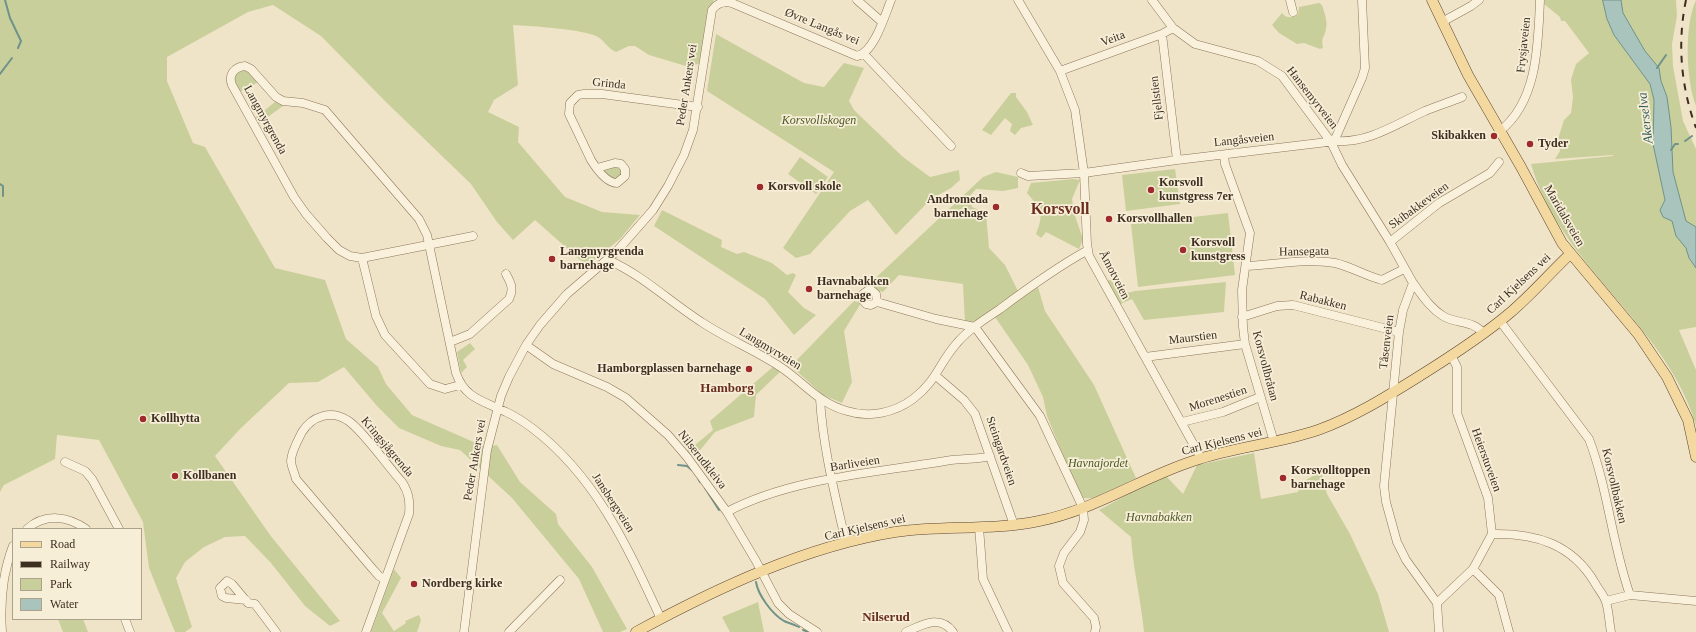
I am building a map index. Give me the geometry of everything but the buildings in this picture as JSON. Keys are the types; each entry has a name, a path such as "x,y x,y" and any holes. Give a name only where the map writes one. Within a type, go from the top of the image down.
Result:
{"main road":[{"name":"Maridalsveien","path":"1432,0 1468,75 1521,167 1557,235 1570,254 1623,316 1652,354 1683,408 1691,432 1696,456"},
{"name":"Carl Kjelsens vei","path":"636,632 761,573 846,543 879,535 913,530 979,528 1014,525 1052,518 1083,508 1200,458 1274,442 1335,424 1393,393 1452,356 1500,321 1570,254"}],"street":[{"path":"857,0 882,22"},
{"path":"864,54 871,46 891,0"},
{"name":"Åmotveien","path":"1018,0 1060,71 1074,110 1084,173 1088,250 1097,272 1182,422 1200,458"},
{"name":"Hansemyrveien","path":"1152,0 1173,28 1195,44 1258,61 1278,73 1295,92 1332,142"},
{"path":"1290,0 1293,12"},
{"path":"1362,0 1365,68 1336,137 1332,142 1342,165 1390,242 1404,269 1432,308 1444,317 1474,325 1483,333"},
{"path":"1442,22 1472,6 1479,0"},
{"name":"Frysjaveien","path":"1500,131 1517,112 1533,78 1540,0"},
{"name":"Øvre Langås vei","path":"720,3 732,3 853,55 864,54 951,146"},
{"name":"Peder Ankers vei","path":"464,632 487,450 497,408 509,377 526,345 540,325 567,294 608,260 653,210 668,186 689,142 698,107 710,17 715,6 720,3"},
{"name":"Veita","path":"1060,71 1162,34 1173,28"},
{"name":"Fjellstien","path":"1162,34 1177,160"},
{"name":"Langmyrgrenda","path":"460,385 430,245 419,219 325,110 303,103 283,101 276,97 251,69 245,66 236,67 230,77 232,85 294,197 306,214 339,250 350,256 362,258 430,245 473,236"},
{"name":"Grinda","path":"597,168 591,160 570,118 569,107 578,95 602,94 698,107"},
{"name":"Langåsveien","path":"1021,173 1028,176 1084,173 1177,160 1332,142 1352,142 1374,135 1425,111 1462,97"},
{"name":"Korsvollbråtan","path":"1224,155 1225,164 1249,227 1250,238 1242,290 1242,318 1245,344 1274,442"},
{"name":"Skibakkeveien","path":"1390,242 1439,203 1490,173 1499,162"},
{"name":"Langmyrveien","path":"608,260 629,269 667,299 704,324 777,364 798,379 820,399 848,412 864,414 881,413 897,408 913,399 927,388 957,343 975,327 1088,250"},
{"path":"362,258 376,316 385,335 430,384 445,389 460,385 477,399 497,408"},
{"name":"Hansegata","path":"1246,266 1305,262 1334,263 1352,268 1382,280 1404,269"},
{"path":"450,342 470,334 509,299 512,294 512,284 506,274"},
{"name":"Tåsenveien","path":"1413,283 1403,310 1399,332 1384,470 1386,502 1397,542 1403,554 1437,603"},
{"path":"877,302 936,319 975,327 1040,416 1083,508 1084,515 1083,525 1080,532 1060,559 1059,573 1063,583 1094,618 1096,627 1095,632"},
{"name":"Rabakken","path":"1242,318 1277,306 1293,305 1399,332"},
{"name":"Korsvollbakken","path":"1500,321 1589,439 1598,461 1619,563 1630,595"},
{"name":"Maurstien","path":"1145,357 1245,344"},
{"name":"Nilserudkleiva","path":"526,345 553,364 607,387 626,398 668,436 682,451 727,512 773,597 782,608 818,632"},
{"name":"Heierstuveien","path":"1452,356 1457,368 1457,413 1488,498 1492,534"},
{"name":"Steingardveien","path":"936,376 971,408 980,423 1014,525"},
{"name":"Morenestien","path":"1182,422 1223,412 1260,397"},
{"path":"820,399 822,426 830,480 846,543"},
{"name":"Jansbergveien","path":"497,408 518,419 539,434 577,470 596,494 627,547 661,619"},
{"name":"Kringsjågrenda","path":"366,632 408,514 410,499 407,491 348,420 337,415 324,416 313,421 303,431 296,443 291,461 296,479 371,567 384,579"},
{"name":"Barliveien","path":"727,512 780,490 955,459 990,456"},
{"path":"65,462 85,471 92,479 118,528"},
{"path":"29,528 41,521 58,518 69,519 84,528"},
{"path":"979,528 983,579 1008,632"},
{"path":"1439,632 1437,603 1473,569 1492,534 1532,538 1562,548 1582,564 1606,601 1611,632"},
{"path":"2,632 1,598 4,573 12,549"},
{"path":"1473,569 1499,595 1510,632"},
{"path":"509,632 560,580"},
{"path":"1606,601 1630,595 1696,601"},
{"path":"246,600 255,604 276,632"},
{"path":"125,620 130,632"},
{"path":"906,632 927,623 936,621 946,624 953,632"}],"green space":[{"path":"0,0 714,0 699,64 686,66 649,55 635,46 629,46 616,52 598,37 591,34 557,28 513,25 518,85 494,100 488,112 519,127 518,142 565,197 602,212 640,215 620,239 587,266 535,220 513,240 497,222 471,184 387,103 321,36 273,5 248,12 167,57 167,81 193,143 205,147 275,268 325,280 346,339 378,367 386,384 412,415 485,447 497,445 520,482 556,514 558,524 592,567 627,629 620,632 603,632 579,579 512,498 460,450 441,446 399,428 377,406 344,367 318,382 289,383 241,428 215,456 270,535 340,621 330,626 305,606 271,563 245,536 225,537 204,547 185,562 176,578 192,627 185,632 175,632 149,568 143,522 99,440 57,435 55,459 4,485 0,492"},
{"path":"1545,0 1676,0 1677,16 1672,44 1673,66 1683,121 1696,149 1696,327 1679,330 1696,370 1696,425 1681,389 1662,356 1588,265 1565,234 1545,200 1531,164 1613,156 1555,159 1560,151 1558,139 1564,120 1571,113 1573,97 1571,80 1573,73 1576,64 1589,53 1565,21 1561,21 1560,17 1544,4"},
{"path":"1696,0 1696,106 1688,68 1688,38 1692,11"},
{"path":"1319,3 1322,5 1326,17 1326,29 1322,44 1323,48 1320,49 1304,43 1297,44 1279,33 1272,25 1282,13 1288,17 1292,17 1298,14 1299,7"},
{"name":"Korsvollskogen","path":"716,34 804,83 824,87 844,63 864,68 849,101 854,110 903,157 930,177 959,170 960,180 951,188 931,199 896,235 868,200 850,211 810,254 796,258 783,248 834,172 707,91"},
{"path":"243,70 250,73 258,82 245,90 240,91 234,81 237,72"},
{"path":"1011,93 1016,93 1016,97 1027,112 1033,125 1021,128 1015,135 1010,131 1012,124 1005,118 991,135 982,130"},
{"path":"275,102 283,106 258,124 255,118"},
{"path":"800,157 828,177 816,194 788,174"},
{"path":"618,166 623,173 619,180 612,178 604,171"},
{"name":"Korsvoll kunstgress 7er","path":"1175,169 1180,204 1126,211 1122,175"},
{"path":"996,172 1018,177 1018,188 1003,191 976,189 969,197 972,207 986,213 989,248 1005,265 1018,291 977,321 965,323 963,284 899,275 883,292 866,287 983,177"},
{"path":"1074,179 1080,180 1072,199 1074,213 1083,239 1079,249 1046,232 1041,238 1036,234 1041,217 1040,212 1039,208 1027,193 1031,183"},
{"path":"662,210 722,240 721,247 737,254 744,252 772,263 787,275 793,273 796,275 788,292 804,308 816,315 794,335 765,299 654,226"},
{"name":"Korsvoll kunstgress","path":"1228,213 1235,275 1138,287 1131,224"},
{"path":"1111,280 1121,291 1127,293 1226,282 1224,312 1144,320 1132,299 1118,305 1105,281"},
{"name":"Havnajordet","path":"1038,287 1045,311 1094,385 1136,478 1109,493 1094,498 1080,497 1047,416 1043,397 1028,365 995,317"},
{"path":"854,301 861,303 844,331 852,382 842,403 823,395 791,366"},
{"path":"470,343 475,349 463,360 467,367 461,373 457,352"},
{"path":"774,366 781,371 756,395 754,417 715,432 697,454 690,455 686,450 689,450 713,430 710,421"},
{"name":"Havnabakken","path":"1254,453 1261,499 1298,492 1301,483 1321,471 1327,494 1350,534 1378,594 1389,632 1144,632 1133,561 1131,537 1099,510 1153,481 1166,476 1183,494 1197,465"},
{"path":"394,569 401,578 382,613 394,631 406,623 405,621 419,615 421,620 417,632 371,632"},
{"path":"758,602 764,632 730,632 722,617"},
{"path":"58,620 83,620 88,632 63,632"}],"water":[{"path":"1603,0 1621,0 1623,13 1645,51 1659,68 1661,81 1667,97 1671,127 1673,172 1686,221 1696,227 1696,268 1689,258 1686,248 1676,236 1672,221 1663,217 1660,210 1665,200 1653,144 1654,100 1650,84 1614,35 1607,19"}],"waterway":[{"path":"5,0 10,18 21,41 18,48"},
{"path":"1657,68 1666,55"},
{"path":"0,74 12,58"},
{"path":"1685,141 1692,136"},
{"path":"1671,150 1675,144 1678,144"},
{"path":"0,184 3,186 3,196"},
{"path":"678,465 687,466 693,471"},
{"path":"698,478 700,482"},
{"path":"705,488 719,510"},
{"path":"756,582 760,593 770,609 779,618 799,627"},
{"path":"803,630 808,632"}],"railway":[{"path":"1686,0 1682,32 1682,65 1687,97 1696,128"}],"place":[{"name":"Skibakken","path":"1494,136"},
{"name":"Tyder","path":"1530,144"},
{"name":"Korsvoll skole","path":"760,187"},
{"name":"Korsvoll kunstgress 7er","path":"1151,190"},
{"name":"Andromeda barnehage","path":"996,207"},
{"name":"Korsvollhallen","path":"1109,219"},
{"name":"Korsvoll kunstgress","path":"1183,250"},
{"name":"Langmyrgrenda barnehage","path":"552,259"},
{"name":"Havnabakken barnehage","path":"809,289"},
{"name":"Hamborgplassen barnehage","path":"749,369"},
{"name":"Kollhytta","path":"143,419"},
{"name":"Kollbanen","path":"175,476"},
{"name":"Korsvolltoppen barnehage","path":"1283,478"},
{"name":"Nordberg kirke","path":"414,584"}],"district":[{"name":"Korsvoll","path":"1060,210"},
{"name":"Hamborg","path":"727,389"},
{"name":"Nilserud","path":"886,618"}],"water label":[{"name":"Akerselva","path":"1646,118"}]}
